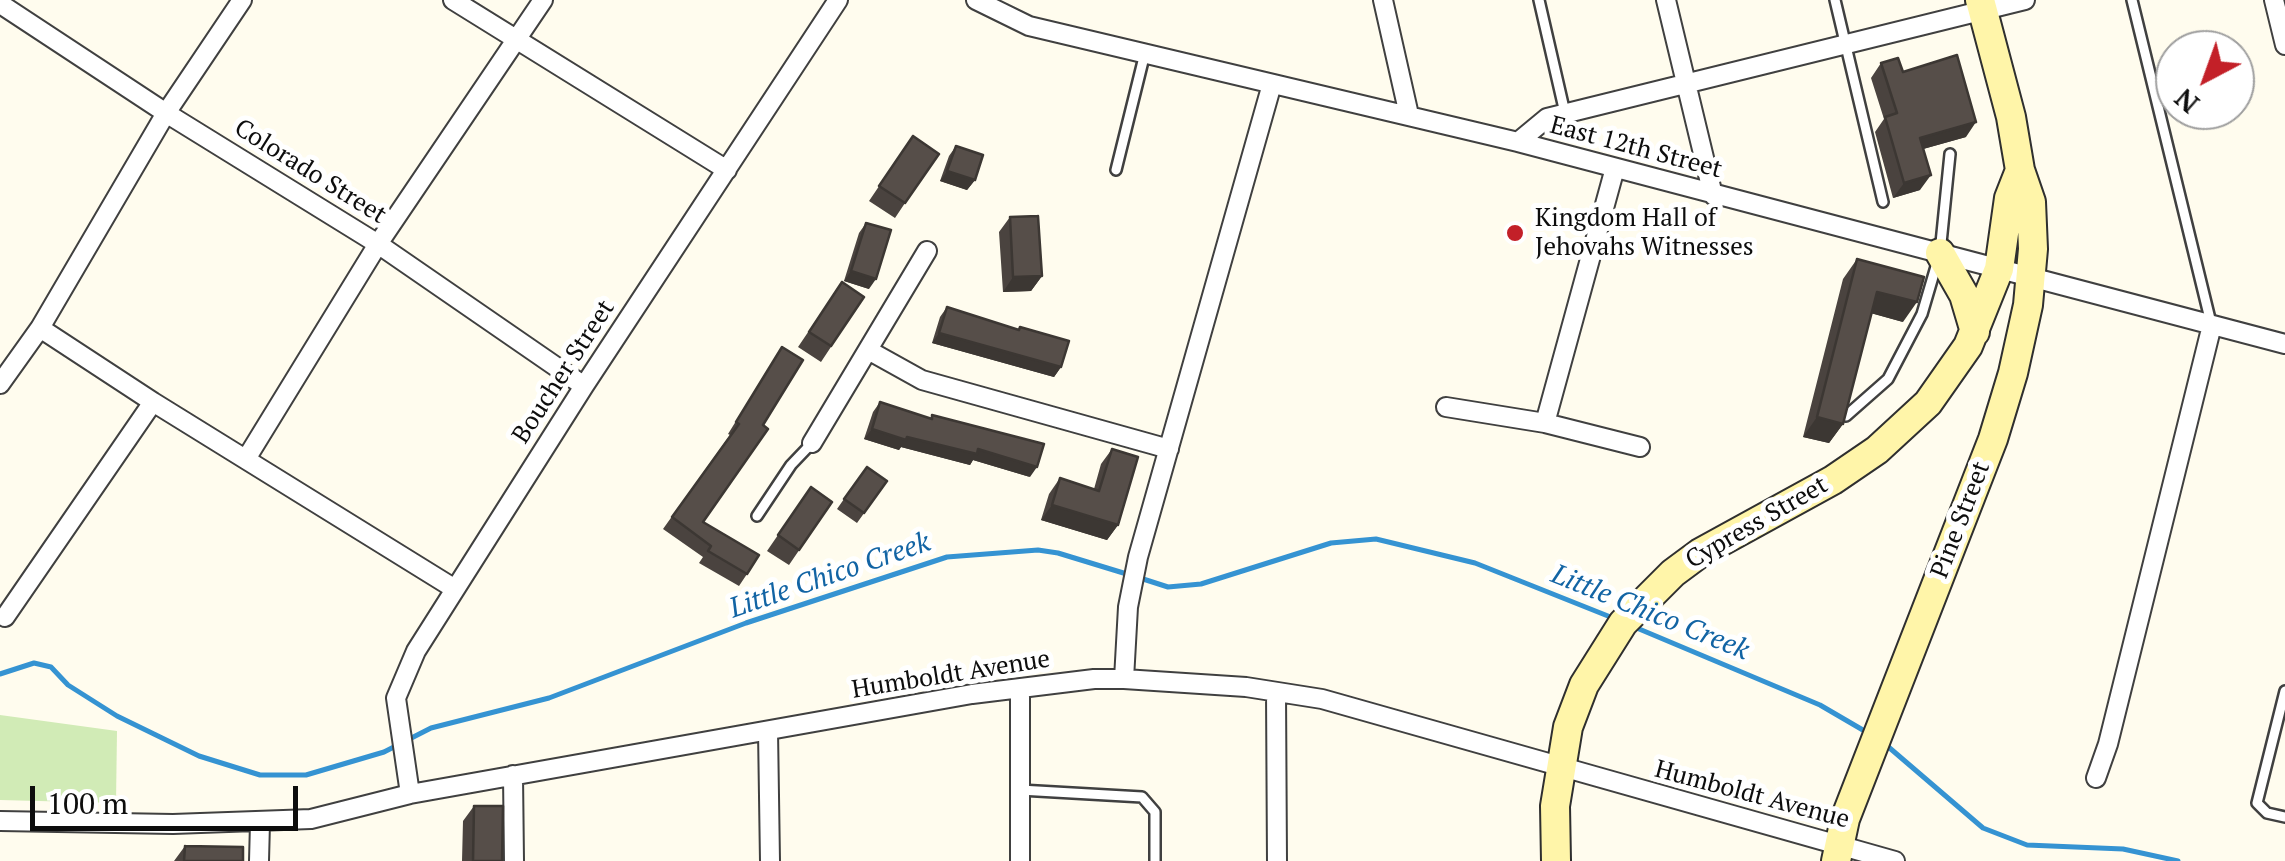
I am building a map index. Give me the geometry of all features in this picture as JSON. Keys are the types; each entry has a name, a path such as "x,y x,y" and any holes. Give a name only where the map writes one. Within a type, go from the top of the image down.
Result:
{"street":[{"path":"1,380 40,328 166,113 242,0"},
{"path":"453,0 727,170"},
{"path":"246,458 378,244 543,0"},
{"name":"Boucher Street","path":"410,794 396,698 416,651 584,386 838,0"},
{"name":"East 12th Street","path":"976,0 1029,26 1518,142 2285,344"},
{"path":"1383,0 1408,115"},
{"path":"1666,0 1713,195"},
{"path":"1518,142 1547,118 1981,5 2025,0"},
{"path":"2274,0 2285,45"},
{"name":"Pine Street","path":"1837,853 1864,768 1993,439 2013,373 2032,278 2032,202 2020,170 2011,117 1981,5"},
{"name":"Colorado Street","path":"5,7 166,113 378,244 584,386"},
{"path":"1124,679 1128,607 1138,557 1272,84"},
{"path":"1545,423 1615,168"},
{"name":"Cypress Street","path":"1556,861 1554,806 1568,727 1584,685 1604,650 1644,598 1700,553 1833,480 1902,430 1952,372 1975,332 1999,269 2009,198 2020,170"},
{"path":"812,443 927,252"},
{"path":"1940,253 1964,294 1975,332"},
{"path":"2096,778 2108,744 2212,325"},
{"path":"40,328 152,402 455,589"},
{"path":"868,350 922,380 1169,449"},
{"path":"5,617 152,402"},
{"path":"1446,407 1545,423 1640,447"},
{"name":"Humboldt Avenue","path":"0,820 260,824 311,820 410,794 513,774 1094,678 1322,699 1837,853 1895,861"},
{"path":"1020,688 1020,861"},
{"path":"1276,692 1277,861"},
{"path":"768,730 770,861"},
{"path":"513,774 514,861"},
{"path":"259,861 260,824"}],"lane":[{"path":"1539,0 1566,113"},
{"path":"1835,0 1883,202"},
{"path":"2132,0 2212,325"},
{"path":"1116,170 1145,54"},
{"path":"1846,416 1888,379 1922,314 1940,253 1950,154"},
{"path":"757,516 791,465 812,443"},
{"path":"2285,691 2257,794 2257,803 2262,808 2285,818"},
{"path":"1020,790 1142,797 1155,812 1154,861"}],"green space":[{"path":"0,715 117,731 116,803 0,800"}],"building":[{"path":"1957,55 1976,122 1920,138 1931,175 1904,183 1885,117 1897,113 1881,63 1898,58 1903,72"},
{"path":"913,136 939,154 905,203 879,186"},
{"path":"956,146 983,155 975,180 947,171"},
{"path":"1038,216 1042,276 1013,277 1010,217"},
{"path":"866,223 891,230 876,279 851,271"},
{"path":"1857,259 1924,277 1917,302 1877,292 1843,424 1817,417"},
{"path":"842,282 864,297 831,346 809,332"},
{"path":"947,307 1069,341 1061,367 939,333"},
{"path":"782,347 803,360 763,425 768,429 703,522 759,555 747,574 708,551 711,546 672,517 739,424 736,422"},
{"path":"880,402 932,419 932,415 1044,444 1037,467 978,449 977,454 872,429"},
{"path":"1112,449 1138,457 1118,525 1052,505 1060,478 1099,491"},
{"path":"867,467 887,481 864,513 844,499"},
{"path":"811,487 832,502 799,550 778,535"},
{"path":"474,806 503,806 502,861 473,861"},
{"path":"185,846 243,847 243,861 184,861"}],"waterway":[{"name":"Little Chico Creek","path":"1140,578 1168,587 1201,584 1331,543 1376,539 1475,563 1613,618"},
{"name":"Little Chico Creek","path":"0,674 34,663 51,667 68,685 117,716 199,756 260,775 306,775 384,752 431,728 549,698 746,623 947,557 1038,550 1130,575"},
{"name":"Little Chico Creek","path":"1632,626 1820,705 1868,733"},
{"name":"Little Chico Creek","path":"1885,744 1983,828 2027,845 2123,849 2178,861"}],"place":[{"name":"Kingdom Hall of Jehovahs Witnesses","path":"1515,233"}]}
